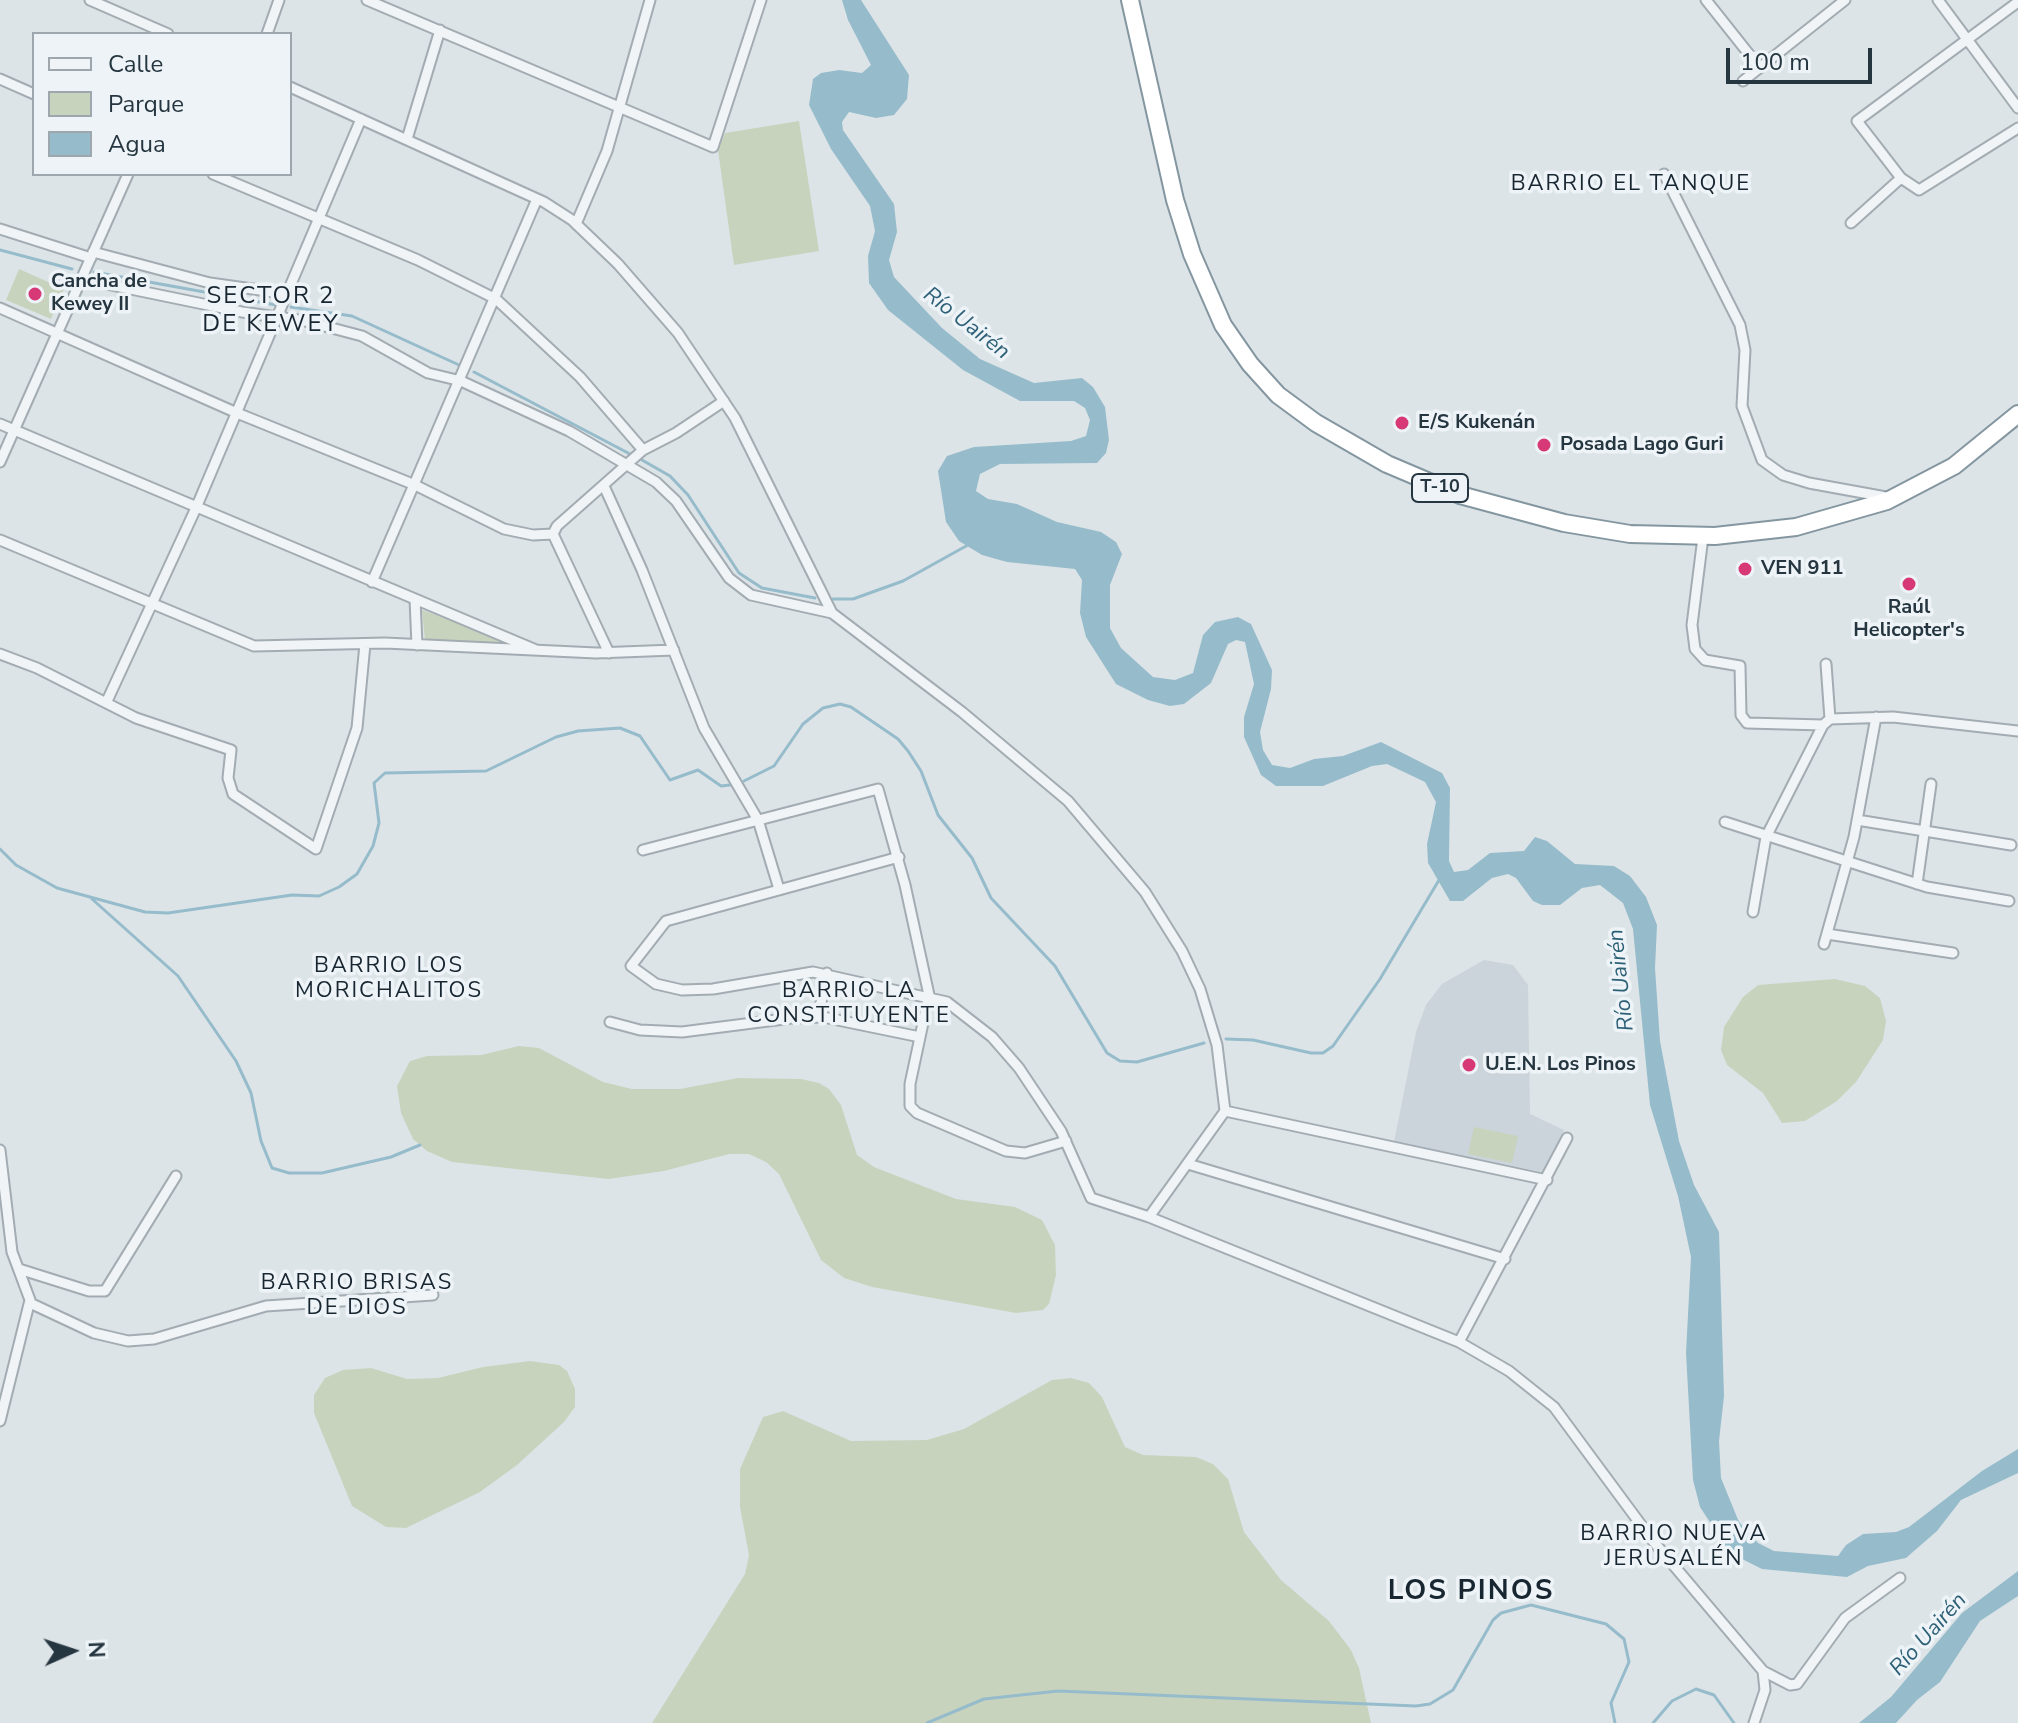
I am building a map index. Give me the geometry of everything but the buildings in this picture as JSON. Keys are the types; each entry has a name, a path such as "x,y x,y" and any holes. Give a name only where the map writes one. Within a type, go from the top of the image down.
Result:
{"highway":[{"name":"T-10","path":"1130,0 1171,185 1192,254 1223,325 1250,364 1278,395 1362,451 1460,495 1591,528 1703,537 1796,527 1896,497 1954,466 2018,414"}],"street":[{"path":"90,0 163,32"},
{"path":"268,32 279,0"},
{"path":"367,0 713,147 761,0"},
{"path":"576,224 602,166 650,0"},
{"path":"1706,0 1760,68"},
{"path":"1743,81 1845,0"},
{"path":"1938,0 2018,108"},
{"path":"2018,2 1857,121 1901,178 1912,189 1922,190 2018,128"},
{"path":"407,139 440,30"},
{"path":"0,79 32,93"},
{"path":"292,88 537,199 576,224 648,294 724,401 832,613 962,712 1056,791 1120,860 1167,925 1191,969 1217,1045 1225,1111 1149,1217"},
{"path":"107,701 196,508 361,119"},
{"path":"1664,174 1740,325 1745,350 1742,406 1762,460 1783,475 1809,483 1863,495 1896,497"},
{"path":"0,462 127,176"},
{"path":"218,176 418,260 496,299 580,377 643,450"},
{"path":"1851,223 1901,178"},
{"path":"372,582 537,199"},
{"path":"0,229 210,283 288,294"},
{"path":"82,279 352,332 428,373 461,381 569,431 656,482 676,501 718,565 739,587 780,604 832,613"},
{"path":"0,308 237,413 415,485 504,529 533,535 553,534"},
{"path":"553,534 557,526 643,450 676,433 724,401"},
{"path":"0,424 539,652"},
{"path":"604,486 710,741 758,820 779,889"},
{"path":"553,534 609,653"},
{"path":"1703,537 1692,625 1696,653 1705,660 1740,666 1741,715 1747,723 1827,722 1876,717 2018,731"},
{"path":"0,540 254,646 417,645 609,653 674,650"},
{"path":"415,599 417,645"},
{"path":"0,654 107,701 136,718 231,750 228,778 233,794 316,849 357,728 365,644"},
{"path":"1753,912 1767,834 1827,722 1826,664"},
{"path":"1876,717 1848,862 1825,939 1953,953"},
{"path":"1917,884 1931,784"},
{"path":"643,850 878,789 899,857 929,995 909,1095 914,1111 1006,1151 1025,1153 1066,1141"},
{"path":"1857,820 2011,845"},
{"path":"1725,822 1917,884 2009,901"},
{"path":"899,857 666,921 631,966 656,984 697,991 803,972 827,973 929,995 960,1010 992,1037 1026,1078 1066,1141 1091,1198 1149,1217 1459,1342 1518,1378 1554,1407 1644,1529 1763,1671 1790,1685 1797,1684 1845,1618 1900,1578"},
{"path":"818,1017 827,973"},
{"path":"610,1022 640,1030 682,1032 818,1017 920,1037"},
{"path":"1225,1111 1547,1180"},
{"path":"1459,1342 1567,1138"},
{"path":"0,1150 10,1240 29,1291 30,1303 0,1421"},
{"path":"1188,1164 1505,1259"},
{"path":"19,1269 89,1291 105,1291 176,1176"},
{"path":"30,1303 94,1333 128,1341 154,1339 266,1306 433,1295"},
{"path":"1754,1723 1764,1699 1763,1671"}],"shaded area":[{"name":"U.E.N. Los Pinos","path":"1484,960 1513,965 1528,985 1530,1114 1564,1130 1542,1172 1394,1142 1416,1032 1426,1005 1442,984"}],"green space":[{"path":"799,121 819,251 734,265 718,150 725,133"},
{"name":"Cancha de Kewey II","path":"19,269 64,289 51,319 6,300"},
{"path":"422,610 495,636 501,643 425,641"},
{"path":"1835,979 1865,986 1880,998 1886,1021 1883,1040 1856,1082 1837,1101 1805,1121 1782,1123 1763,1093 1727,1065 1721,1050 1724,1027 1743,997 1758,985"},
{"path":"519,1046 539,1048 603,1082 632,1089 680,1089 738,1078 801,1079 819,1083 829,1089 841,1105 857,1155 874,1167 956,1199 1015,1207 1042,1220 1055,1245 1056,1275 1049,1304 1043,1310 1016,1313 872,1287 844,1278 821,1260 779,1174 766,1162 749,1154 729,1154 664,1171 608,1179 452,1162 427,1151 413,1139 401,1113 397,1086 410,1061 427,1056 481,1055"},
{"path":"1474,1127 1518,1136 1512,1163 1468,1154"},
{"path":"530,1361 559,1365 567,1371 575,1389 575,1407 564,1422 517,1465 480,1492 406,1528 386,1527 352,1506 314,1413 314,1395 325,1378 343,1370 371,1368 407,1379 438,1378 483,1367"},
{"path":"1071,1378 1089,1383 1102,1397 1125,1447 1143,1455 1196,1457 1213,1464 1228,1479 1244,1532 1281,1580 1329,1621 1351,1650 1359,1668 1371,1723 652,1723 745,1574 749,1555 740,1507 740,1469 763,1417 783,1411 851,1441 927,1440 964,1429 1052,1380"}],"water":[{"path":"842,0 861,0 909,75 907,99 894,115 876,118 849,112 842,122 843,130 894,204 897,232 889,260 894,277 942,328 980,359 1034,383 1082,378 1093,387 1105,407 1109,440 1106,453 1097,463 1000,464 980,474 976,491 988,499 1017,504 1057,522 1101,532 1116,542 1122,554 1110,585 1110,628 1121,648 1153,677 1175,680 1193,673 1203,635 1215,622 1238,617 1251,624 1272,670 1271,689 1260,732 1263,750 1272,765 1290,768 1314,759 1343,756 1381,742 1442,773 1450,788 1449,861 1454,872 1468,870 1490,853 1524,851 1535,837 1547,841 1575,864 1614,866 1630,876 1646,897 1657,925 1655,968 1660,1041 1679,1141 1694,1185 1719,1232 1724,1396 1719,1441 1721,1478 1739,1522 1758,1543 1774,1551 1838,1556 1846,1545 1863,1534 1896,1532 1909,1527 1982,1471 2018,1449 2018,1473 1961,1500 1937,1531 1906,1558 1868,1566 1847,1577 1762,1569 1730,1553 1700,1507 1693,1480 1686,1353 1691,1257 1678,1196 1650,1105 1633,929 1623,903 1600,885 1582,888 1560,905 1542,905 1533,901 1516,878 1508,874 1492,878 1463,901 1450,901 1428,863 1427,844 1436,802 1425,782 1387,764 1372,766 1323,786 1276,786 1261,775 1244,737 1244,717 1254,684 1245,642 1236,640 1228,644 1211,683 1184,704 1170,706 1148,700 1116,684 1086,637 1080,613 1082,580 1075,569 1007,562 982,555 959,541 946,522 938,471 947,456 974,447 1071,441 1086,436 1090,420 1085,408 1074,401 1020,401 963,370 888,310 869,283 868,256 875,231 870,206 831,149 809,105 813,79 821,73 839,70 862,73 871,65 848,20"},
{"path":"2018,1571 2018,1596 1980,1621 1940,1682 1917,1700 1896,1723 1859,1723 1891,1697 1962,1613"}],"waterway":[{"path":"0,250 72,269"},
{"path":"94,272 276,305"},
{"path":"291,307 352,316 459,365"},
{"path":"474,372 630,454"},
{"path":"642,460 670,476 688,495 739,573 762,588 815,598"},
{"path":"833,599 853,599 903,581 968,545"},
{"path":"744,781 774,766 803,724 823,708 840,704 851,707 898,739 908,751 921,771 938,815 972,858 991,898 1055,966 1107,1053 1120,1061 1137,1062 1204,1043"},
{"path":"0,849 16,865 57,888 145,912 168,913 292,895 319,896 339,887 357,874 373,846 379,823 374,783 385,773 486,771 556,737 578,731 620,728 640,736 670,780 698,770 721,786 730,785"},
{"path":"1226,1039 1253,1040 1311,1053 1323,1053 1333,1046 1380,979 1439,880"},
{"path":"92,899 178,976 236,1061 251,1093 261,1141 272,1168 289,1173 322,1173 391,1157 420,1145"},
{"path":"927,1723 984,1699 1058,1691 1416,1706 1430,1704 1453,1690 1493,1620 1501,1613 1531,1605 1606,1624 1624,1639 1629,1662 1611,1703 1615,1723"},
{"path":"1653,1723 1672,1701 1696,1689 1714,1695 1734,1723"}],"place":[{"name":"Cancha de Kewey II","path":"35,294"},
{"name":"E/S Kukenán","path":"1402,423"},
{"name":"Posada Lago Guri","path":"1544,445"},
{"name":"VEN 911","path":"1745,569"},
{"name":"Raúl Helicopter's","path":"1909,584"},
{"name":"U.E.N. Los Pinos","path":"1469,1065"}],"district":[{"name":"BARRIO EL TANQUE","path":"1631,185"},
{"name":"SECTOR 2 DE KEWEY","path":"271,311"},
{"name":"BARRIO LOS MORICHALITOS","path":"389,980"},
{"name":"BARRIO LA CONSTITUYENTE","path":"849,1004"},
{"name":"BARRIO BRISAS DE DIOS","path":"357,1296"},
{"name":"BARRIO NUEVA JERUSALÉN","path":"1674,1548"},
{"name":"LOS PINOS","path":"1471,1592"}],"water label":[{"name":"Río Uairén","path":"966,324"},
{"name":"Río Uairén","path":"1622,980"},
{"name":"Río Uairén","path":"1929,1635"}]}
